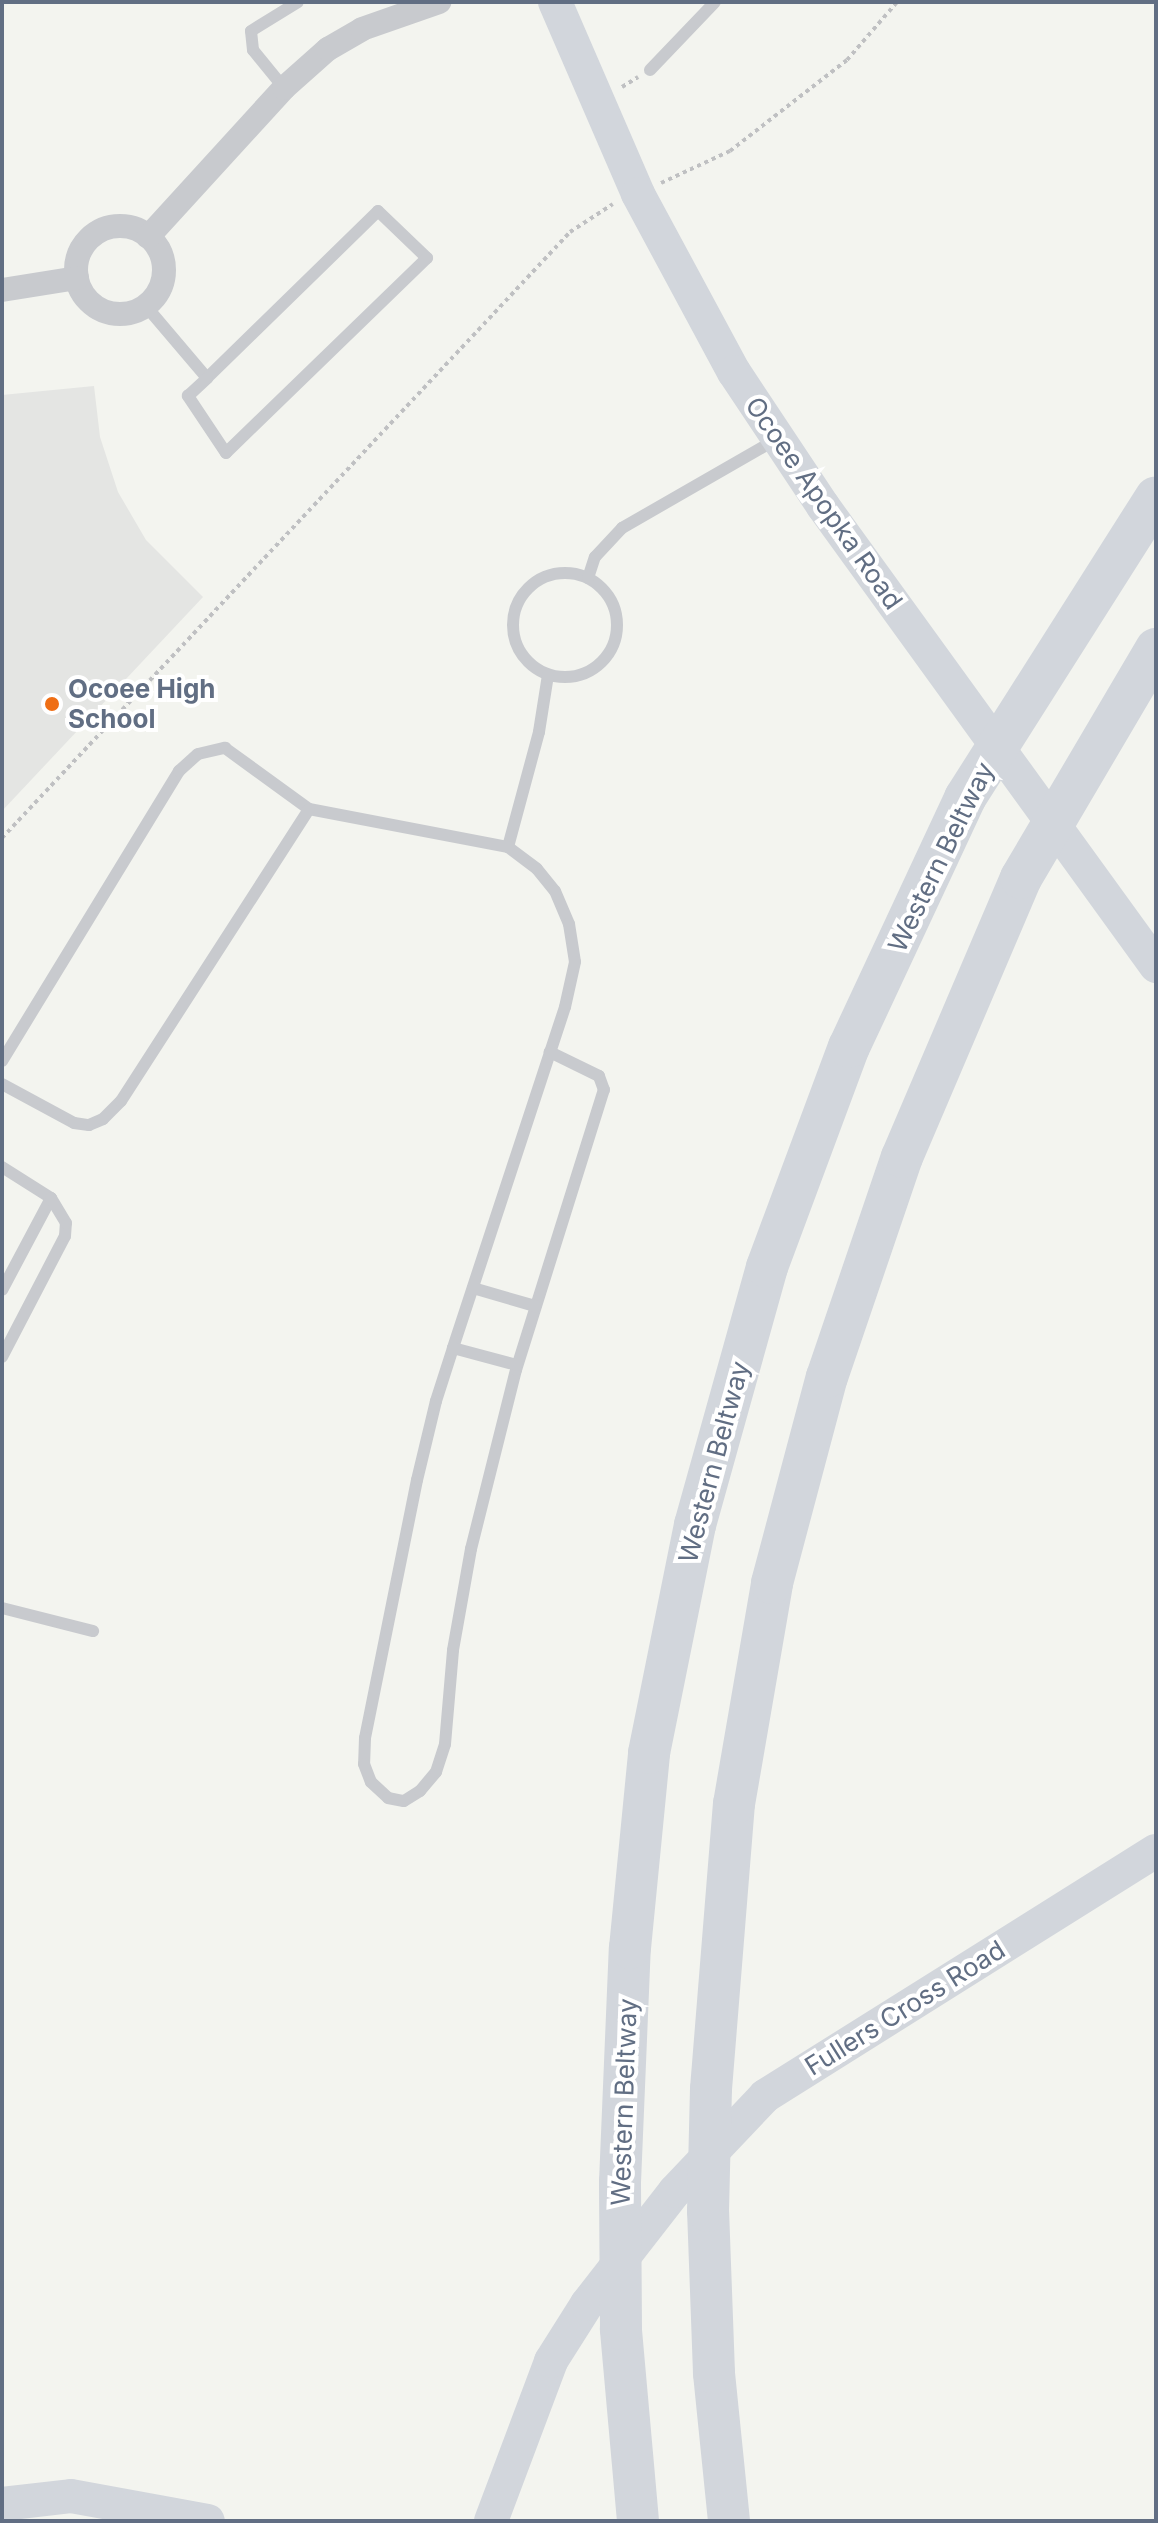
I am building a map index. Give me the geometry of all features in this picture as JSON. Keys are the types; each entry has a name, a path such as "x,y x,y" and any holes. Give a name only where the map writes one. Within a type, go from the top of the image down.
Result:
{"highway":[{"name":"Western Beltway","path":"638,2521 621,2329 620,2182 630,1948 649,1753 695,1525 767,1267 849,1047 965,798 1027,694 1156,497"},
{"path":"729,2521 714,2373 691,2201 711,2089 734,1804 772,1583 827,1377 902,1157 1021,878 1156,649"}],"street":[{"name":"Ocoee Apopka Road","path":"555,2 638,194 734,372 1156,966"},
{"path":"148,237 284,88 328,49 362,29 431,3"},
{"path":"123,227 148,237 162,260 163,273 161,287 145,305 111,314 85,298 77,278 79,255 97,233 123,227"},
{"path":"2,290 77,278"},
{"name":"Fullers Cross Road","path":"491,2521 551,2361 587,2304 691,2201 765,2096 1156,1851"},
{"path":"2,2504 71,2496 208,2521"}],"lane":[{"path":"284,88 253,50 251,31 298,2"},
{"path":"650,70 715,2"},
{"path":"378,211 427,258 226,453 188,396 207,378 378,211"},
{"path":"145,305 207,378"},
{"path":"588,578 595,557 622,528 778,438"},
{"path":"571,573 588,578 614,608 614,643 592,670 577,676 548,675 520,653 514,638 516,605 539,580 571,573"},
{"path":"508,847 539,732 548,675"},
{"path":"2,1061 179,771 198,754 225,748 309,809 508,847 546,880 569,924 575,962 550,1052 453,1348 417,1480 365,1738 364,1764 371,1782 388,1798 404,1801 420,1791 436,1772 445,1744 453,1650 469,1564 517,1365 604,1090 599,1076 550,1052"},
{"path":"2,1084 74,1123 103,1119 121,1101 309,809"},
{"path":"2,1357 65,1236 66,1223 51,1198 4,1173"},
{"path":"2,1290 51,1198"},
{"path":"473,1288 535,1306"},
{"path":"453,1348 517,1365"},
{"path":"2,1608 93,1631"}],"path":[{"path":"2,838 570,232 597,211 730,151 847,60 897,2"}],"shaded area":[{"name":"Ocoee High School","path":"94,386 100,437 118,492 146,540 203,597 2,811 2,395"}],"place":[{"name":"Ocoee High School","path":"52,704"}]}
